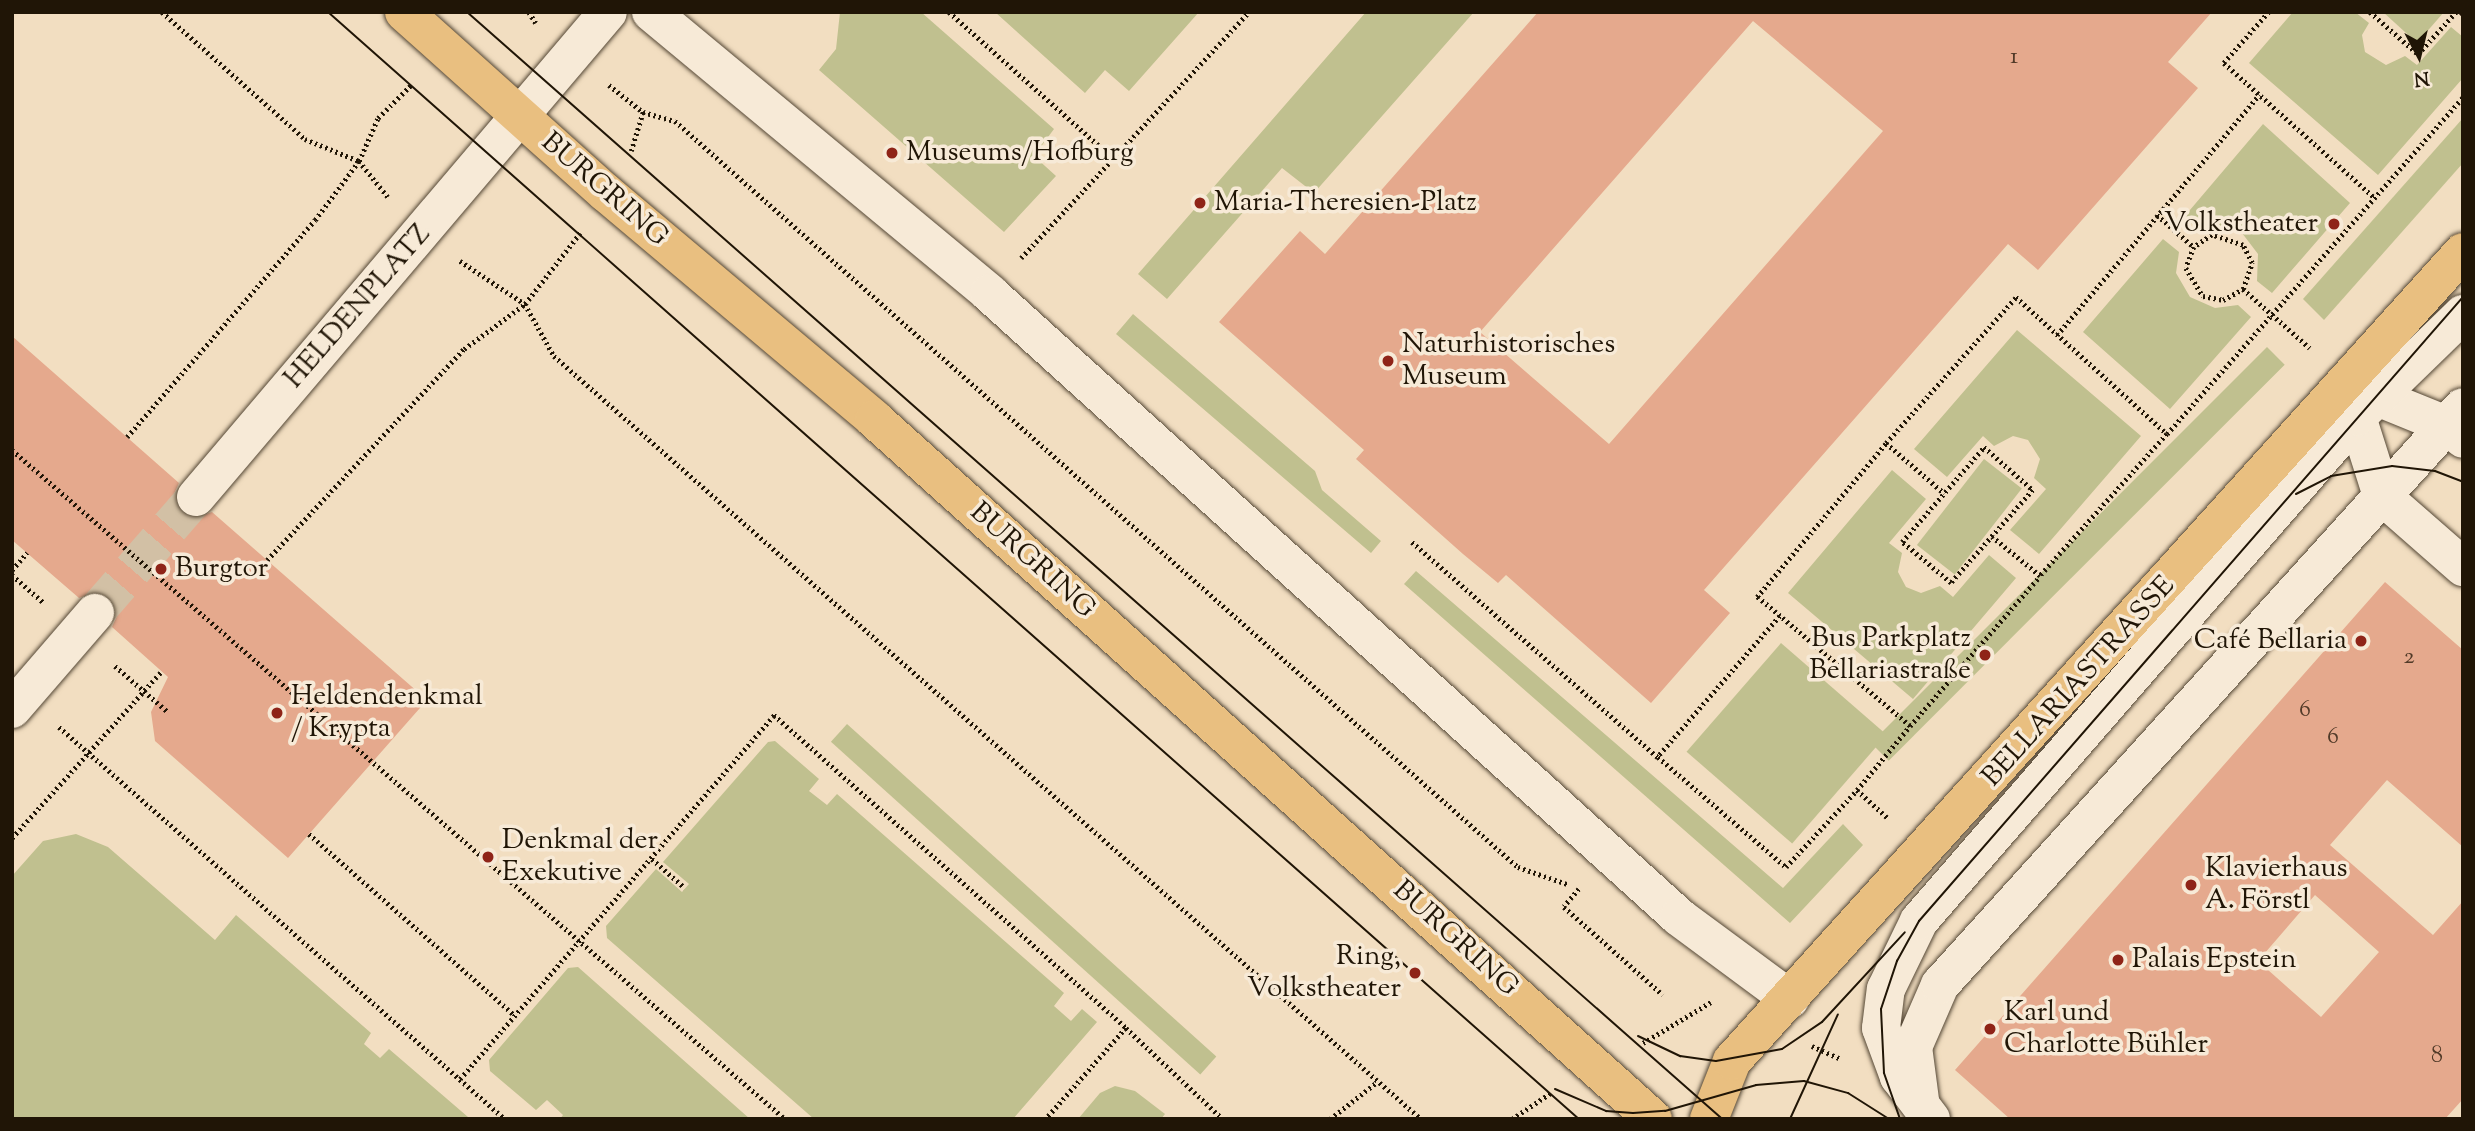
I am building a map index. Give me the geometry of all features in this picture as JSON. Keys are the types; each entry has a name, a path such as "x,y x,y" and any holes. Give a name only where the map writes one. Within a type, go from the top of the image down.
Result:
{"main road":[{"name":"BURGRING","path":"404,12 520,117 874,419 1653,1119"},
{"name":"BELLARIASTRASSE","path":"1709,1119 1732,1060 2360,399 2463,251"}],"street":[{"name":"HELDENPLATZ","path":"196,497 608,12"},
{"path":"651,12 989,293 1679,917 1790,999"},
{"name":"BELLARIASTRASSE","path":"2360,399 2463,314"},
{"path":"2360,399 2457,424"},
{"path":"2360,399 2382,496 2463,567"},
{"path":"1927,1114 1887,1055 1881,1028 1886,989 1920,921 2360,399"},
{"path":"1927,1114 1913,1047 1940,985 2382,496 2457,424"},
{"path":"18,702 95,613"}],"path":[{"path":"127,437 359,161 305,139 162,12"},
{"path":"949,12 1114,159"},
{"path":"989,293 1249,12"},
{"path":"2269,12 2224,63 2375,198"},
{"path":"2370,12 2418,54 2460,13"},
{"path":"2057,335 2259,95"},
{"path":"1412,542 1787,867 2463,97"},
{"path":"643,112 676,121 1518,867 1580,888 1563,907 1664,995"},
{"path":"2157,215 2193,247"},
{"path":"425,230 478,276 525,304 554,356 1421,1119"},
{"path":"2212,235 2243,245 2252,263 2243,289 2223,300 2203,296 2186,268 2193,247 2212,235"},
{"path":"2243,289 2314,351"},
{"path":"1910,726 1757,597 1886,443 2016,297 2167,434"},
{"path":"267,559 464,349 525,304"},
{"path":"1886,443 1944,493"},
{"path":"1984,447 2033,490 1951,583 1902,542 1944,493 1984,447"},
{"path":"12,450 785,1119"},
{"path":"1992,537 2040,576"},
{"path":"12,570 27,553"},
{"path":"1658,757 1780,615"},
{"path":"12,838 162,671"},
{"path":"18,702 88,753 505,1119"},
{"path":"460,1079 513,1014 581,942 774,715 1126,1028 1223,1119"},
{"path":"1857,790 1895,824"},
{"path":"309,834 513,1014"},
{"path":"652,859 685,888"},
{"path":"1046,1119 1126,1028"},
{"path":"1330,1119 1377,1082"}],"green space":[{"path":"840,12 921,12 1054,129 1034,156 1056,176 1004,232 819,70 836,49"},
{"path":"995,12 1199,12 1129,91 1105,70 1085,93"},
{"path":"1366,12 1474,12 1314,193 1282,168 1167,299 1138,274"},
{"path":"2293,12 2355,12 2369,23 2362,35 2365,52 2386,65 2405,56 2417,65 2451,27 2463,37 2463,78 2378,175 2249,63"},
{"path":"2383,12 2444,12 2417,43"},
{"path":"2463,118 2463,163 2324,320 2303,299"},
{"path":"2263,124 2350,203 2272,293 2257,281 2258,254 2242,233 2217,226 2199,230 2184,217"},
{"path":"2163,239 2179,252 2176,273 2190,297 2215,308 2238,305 2251,317 2170,409 2083,332"},
{"path":"1133,314 1315,471 1322,490 1381,541 1371,553 1116,334"},
{"path":"2017,330 2141,436 2039,554 2010,530 2046,489 2034,478 2040,459 2028,440 2013,436 1994,446 1983,436 1947,477 1914,449"},
{"path":"2267,347 2285,365 1889,761 1871,743"},
{"path":"1984,459 2022,489 1955,574 1917,545"},
{"path":"1892,470 1926,499 1889,543 1902,553 1898,572 1906,587 1921,593 1940,586 1953,597 1989,555 2016,578 1913,699 1788,593"},
{"path":"1416,571 1783,888 1843,824 1863,845 1790,923 1404,584"},
{"path":"1781,643 1887,735 1792,844 1687,752"},
{"path":"847,724 1216,1057 1200,1074 831,742"},
{"path":"775,741 819,779 809,791 827,805 837,794 1064,993 1054,1006 1071,1021 1082,1009 1097,1022 1013,1119 814,1119 607,938 606,926 656,869 682,892 689,884 663,862 768,742"},
{"path":"76,834 108,847 215,940 236,915 371,1033 364,1044 380,1058 389,1049 468,1117 12,1119 12,876 43,841"},
{"path":"578,967 750,1119 560,1119 563,1115 547,1100 536,1110 490,1071 489,1060 568,968"},
{"path":"1115,1086 1135,1091 1165,1114 1161,1119 1078,1119 1100,1093"}],"building":[{"name":"Naturhistorisches Museum","path":"1538,12 2212,12 2168,62 2198,88 2038,270 2008,244 1704,590 1730,613 1651,703 1506,575 1498,583 1463,554 1356,459 1364,450 1219,322 1300,231 1325,254","holes":["1753,21 1883,131 1609,444 1480,332"]},
{"name":"Burgtor","path":"12,336 179,483 174,494 181,513 193,519 212,512 427,700 288,858 155,741 151,712 168,677 112,627 117,616 110,597 98,591 79,598 12,540"},
{"path":"2385,582 2463,650 2463,847 2387,780 2330,845 2433,935 2463,901 2463,1099 2445,1119 2010,1119 1955,1070","holes":["2315,895 2379,952 2321,1017 2258,961"]}],"tunnel":[{"path":"95,613 196,497"}],"tram line":[{"path":"328,12 1579,1119"},
{"path":"467,12 1722,1119"},
{"path":"1900,1119 1884,1073 1881,1009 1897,961 1919,921 2463,297"},
{"path":"2463,372 2463,422"},
{"path":"2296,494 2331,476 2392,466 2435,471 2463,482"},
{"path":"1638,1036 1680,1056 1716,1061 1782,1049 1822,1022 1905,932"},
{"path":"1790,1119 1838,1014"},
{"path":"1555,1089 1606,1111 1633,1113 1665,1111 1756,1085 1804,1081 1848,1093 1889,1119"}],"place":[{"name":"Museums/Hofburg","path":"892,153"},
{"name":"Maria-Theresien-Platz","path":"1200,203"},
{"name":"Volkstheater","path":"2334,224"},
{"name":"Naturhistorisches Museum","path":"1388,361"},
{"name":"Burgtor","path":"161,569"},
{"name":"Café Bellaria","path":"2361,641"},
{"name":"Bus Parkplatz Bellariastraße","path":"1985,655"},
{"name":"Heldendenkmal / Krypta","path":"277,713"},
{"name":"Denkmal der Exekutive","path":"488,857"},
{"name":"Klavierhaus A. Förstl","path":"2191,885"},
{"name":"Palais Epstein","path":"2118,960"},
{"name":"Ring, Volkstheater","path":"1415,973"},
{"name":"Karl und Charlotte Bühler","path":"1990,1029"}]}
